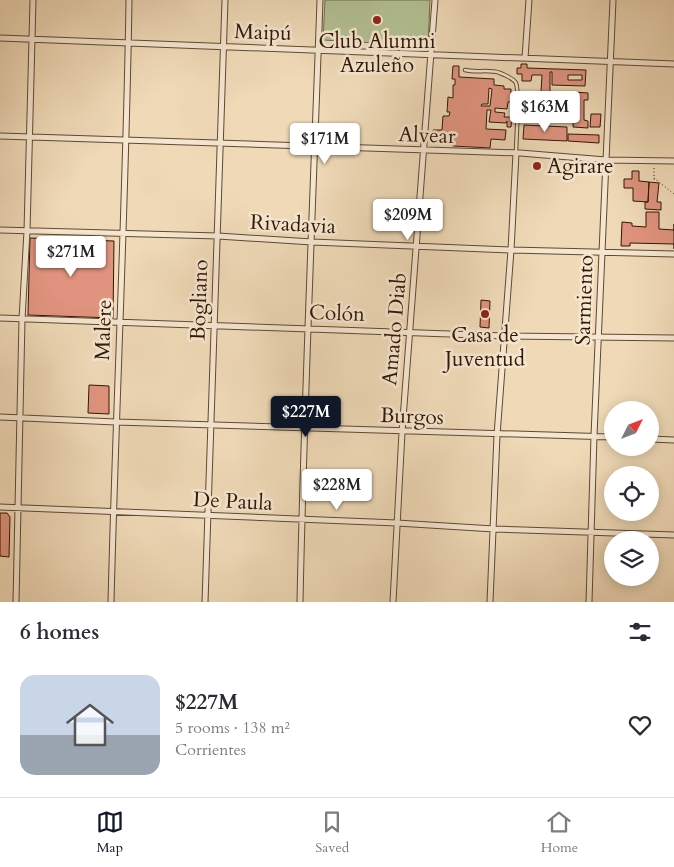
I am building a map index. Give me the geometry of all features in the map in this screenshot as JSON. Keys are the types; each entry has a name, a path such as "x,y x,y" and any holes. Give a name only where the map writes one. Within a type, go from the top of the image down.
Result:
{"street":[{"path":"16,602 22,319 27,231 33,0"},
{"name":"Malere","path":"111,602 129,0"},
{"name":"Bogliano","path":"205,602 224,0"},
{"path":"300,602 307,328 316,147 320,0"},
{"name":"Amado Diab","path":"393,602 402,432 436,0"},
{"path":"525,58 530,0"},
{"name":"Sarmiento","path":"589,602 594,436 613,0"},
{"name":"Maipú","path":"0,38 674,64"},
{"name":"Alvear","path":"0,136 516,153 606,160 674,161"},
{"path":"490,602 497,434 511,250 516,153"},
{"name":"Rivadavia","path":"0,230 218,236 312,242 511,250 674,254"},
{"name":"Colón","path":"0,318 505,336 674,338"},
{"name":"Burgos","path":"0,417 402,432 604,437"},
{"path":"659,439 674,440"},
{"name":"De Paula","path":"0,507 113,510 494,529 674,535"}],"lane":[{"path":"465,70 473,72 499,72 512,78 516,85 516,153"},
{"path":"517,110 566,107"}],"path":[{"path":"654,161 654,183"},
{"path":"654,178 674,194"}],"green space":[{"name":"Club Alumni Azuleño","path":"325,0 430,0 428,46 323,40"}],"building":[{"path":"521,64 527,64 527,68 586,70 585,86 552,85 552,72 550,72 550,93 541,92 542,75 532,75 531,81 522,81 522,74 517,74 517,68 521,68","holes":["568,75 582,75 582,80 568,80"]},
{"path":"453,66 459,66 459,77 494,79 494,85 504,86 504,89 511,89 511,102 508,102 507,109 495,108 495,112 505,113 504,117 512,117 511,127 507,127 507,121 506,123 489,122 491,110 487,110 486,129 506,130 505,140 491,139 490,148 453,146 453,143 432,140 433,130 442,130 443,116 449,116 450,112 447,112 448,97 453,98 453,85 455,85 455,79 452,79","holes":["489,88 492,89 490,106 481,106 482,104 488,104"]},
{"path":"574,92 588,93 588,100 584,100 584,120 588,121 588,128 573,127"},
{"path":"591,114 601,114 600,127 590,127"},
{"path":"524,125 567,127 567,141 523,139"},
{"path":"568,134 599,135 599,143 568,141"},
{"path":"632,171 639,171 639,181 649,182 648,202 633,201 633,188 624,188 624,179 632,179"},
{"path":"649,182 659,183 657,202 661,202 661,210 645,209 645,202 648,202"},
{"path":"646,212 659,212 659,229 674,230 674,244 630,243 630,246 621,246 622,222 632,223 632,226 646,227"},
{"path":"30,238 114,241 113,318 28,315"},
{"name":"Casa de Juventud","path":"481,300 490,301 489,328 480,327"},
{"path":"89,385 109,386 109,414 88,413"},
{"path":"311,476 339,478 339,498 310,496"},
{"path":"0,513 7,513 10,517 9,557 0,556"}],"place":[{"name":"Club Alumni Azuleño","path":"377,20"},
{"name":"Agirare","path":"537,166"},
{"name":"Casa de Juventud","path":"485,314"}]}
